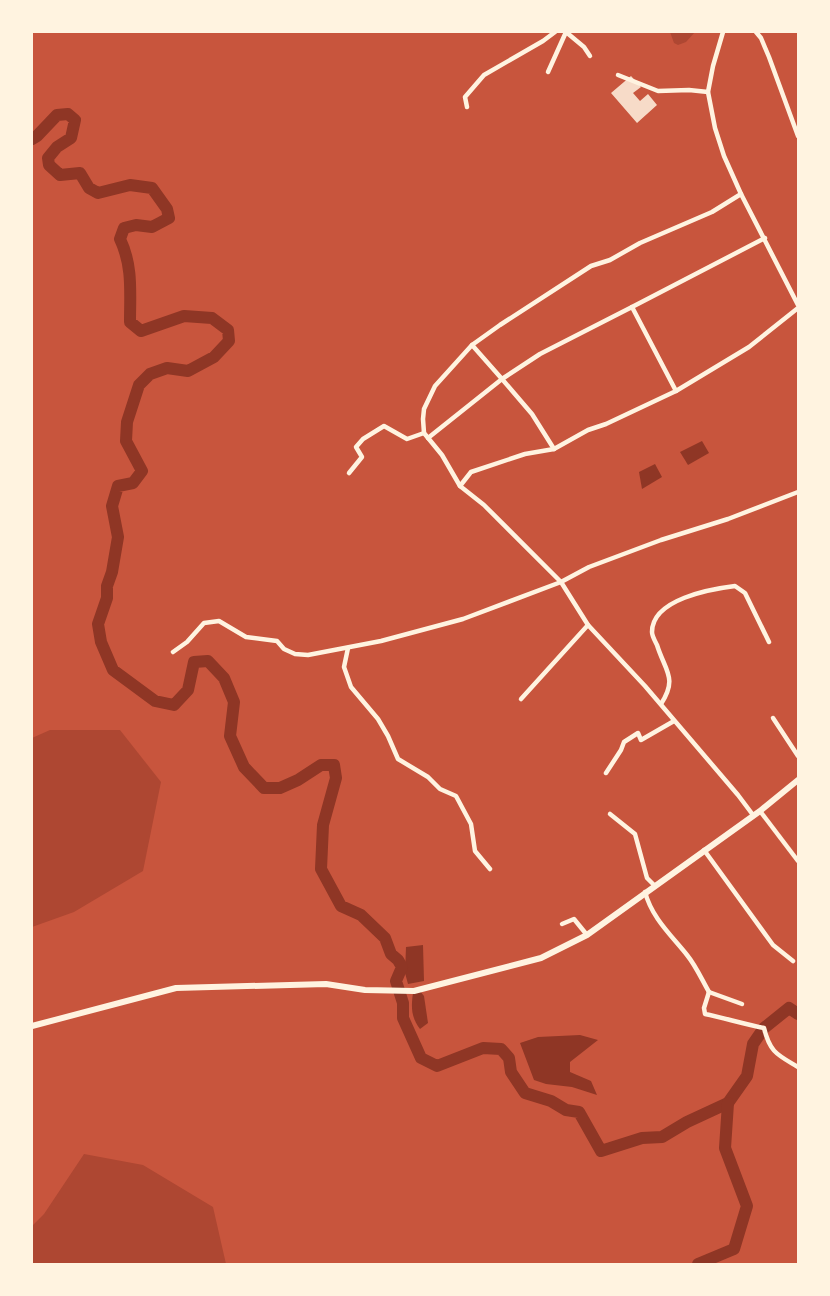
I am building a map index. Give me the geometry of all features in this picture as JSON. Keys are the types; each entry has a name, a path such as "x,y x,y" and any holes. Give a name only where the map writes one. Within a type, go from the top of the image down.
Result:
{"main road":[{"path":"32,1026 176,988 326,984 365,990 414,991 541,958 587,934 760,811 798,780"}],"street":[{"path":"467,106 465,97 484,75 555,32"},
{"path":"548,72 555,52 566,32 590,56"},
{"path":"460,486 471,472 525,454 554,449 588,430 606,424 675,391 749,347 798,306 741,194 724,156 715,128 708,92 712,66 723,32"},
{"path":"756,32 769,57 798,136"},
{"path":"618,75 658,91 708,92"},
{"path":"741,194 712,212 688,221 584,271 472,345 435,386 429,396 424,410 424,433 442,455 460,486 484,505 561,582 588,625 661,704 753,815"},
{"path":"428,438 502,379 540,354 765,238"},
{"path":"632,307 675,391"},
{"path":"472,345 532,414 554,449"},
{"path":"349,473 362,457 356,447 363,439 384,426 407,439 424,433"},
{"path":"173,652 187,642 204,623 219,621 246,637 277,641 284,649 295,654 308,655 348,648 463,619 561,582 599,563 728,519 798,492"},
{"path":"661,704 670,691 669,677 652,632 658,614 676,602 698,592 735,586 745,593 769,642"},
{"path":"521,699 588,625"},
{"path":"348,648 344,667 351,687 378,719 398,759 428,777 440,789 456,796 471,824 476,851 490,869"},
{"path":"773,718 798,756"},
{"path":"606,773 624,742 638,733 641,740 674,721"},
{"path":"760,811 798,861"},
{"path":"610,814 635,834 647,878 654,886"},
{"path":"704,850 773,945 793,961"},
{"path":"645,892 648,904 669,936 688,956 709,992 742,1004"},
{"path":"562,924 574,919 587,934"},
{"path":"709,992 704,1008 705,1014 765,1028 768,1042 776,1055 798,1067"}],"shaded area":[{"path":"670,32 695,32 686,42 678,45 674,43"},
{"path":"702,441 709,453 688,465 680,452"},
{"path":"655,464 662,477 642,489 639,472"},
{"path":"50,730 120,730 161,782 143,871 74,912 32,927 32,738"},
{"path":"423,945 424,981 408,984 405,973 406,947"},
{"path":"420,991 424,996 428,1023 420,1029 413,1016 412,1007 413,993"},
{"path":"580,1035 598,1040 570,1062 570,1072 591,1081 597,1095 572,1087 534,1080 520,1043 538,1037"},
{"path":"84,1154 143,1165 213,1207 226,1264 32,1264 32,1226 44,1214"}],"building":[{"path":"631,76 641,87 633,93 640,101 648,94 657,105 637,123 611,93"}],"waterway":[{"path":"32,139 57,115 68,114 75,120 71,138 57,147 48,158 49,165 60,175 80,173 89,188 98,193 130,185 152,188 167,209 169,218 152,227 136,225 124,228 120,239 129,269 130,322 141,331 184,316 212,318 228,330 229,341 214,357 188,371 167,368 150,374 139,385 127,422 126,441 142,471 133,483 118,486 112,506 118,537 112,572 107,586 107,598 98,624 101,642 113,670 155,701 174,705 188,690 194,662 208,661 224,678 234,702 230,736 244,767 264,788 280,788 298,780 321,765 334,765 336,778 323,825 321,869 341,906 361,915 385,938 391,954 402,967 396,981 403,1003 403,1018 421,1058 437,1066 483,1048 501,1049 509,1058 511,1072 525,1093 551,1101 566,1110 579,1112 601,1151 642,1138 662,1137 687,1122 728,1103 747,1076 753,1044 764,1028 789,1008 798,1014"},
{"path":"698,1264 734,1249 747,1206 725,1148 728,1103"}]}
